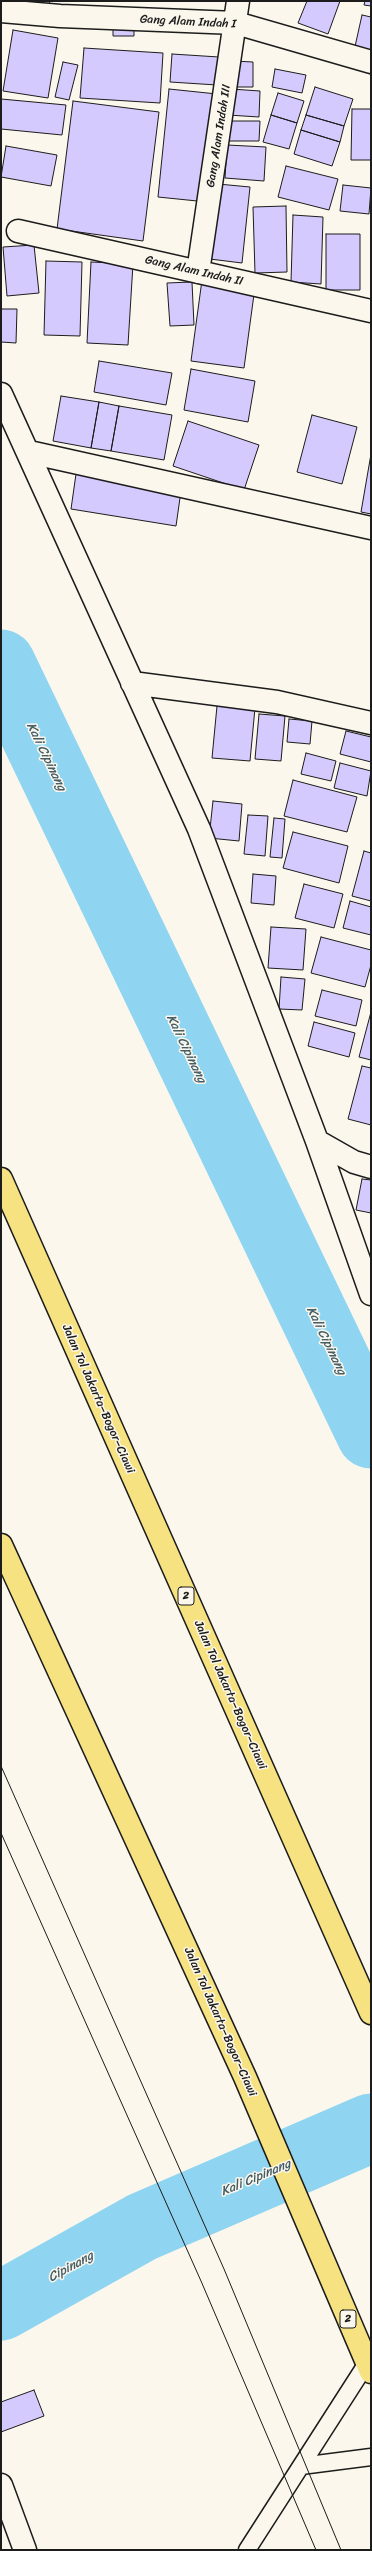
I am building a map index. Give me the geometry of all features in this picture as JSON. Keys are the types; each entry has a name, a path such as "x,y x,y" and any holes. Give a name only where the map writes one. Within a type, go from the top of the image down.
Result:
{"highway":[{"name":"Jalan Tol Jakarta–Bogor–Ciawi","path":"1,1179 371,2013"},
{"name":"Jalan Tol Jakarta–Bogor–Ciawi","path":"1,1544 245,2077 369,2368"}],"street":[{"name":"Gang Alam Indah III","path":"198,272 236,23 238,1"},
{"name":"Gang Alam Indah I","path":"1,11 62,9 236,23 371,62"},
{"name":"Gang Alam Indah II","path":"18,231 371,311"},
{"path":"1,394 29,452 198,829 317,1141 371,1294"},
{"path":"29,452 371,528"},
{"path":"132,683 277,702 371,723"},
{"path":"317,1141 354,1162 371,1167"},
{"path":"1,2485 6,2513 25,2550"}],"lane":[{"path":"247,2550 301,2466 369,2368"},
{"path":"301,2466 371,2457"}],"building":[{"path":"13,1 50,1 47,12"},
{"path":"307,1 340,1 328,34 298,23"},
{"path":"365,1 371,1 371,6 364,5"},
{"path":"362,15 371,17 371,55 354,51"},
{"path":"113,26 134,26 134,36 113,36"},
{"path":"13,30 58,38 48,98 3,91"},
{"path":"84,48 163,53 160,103 80,98"},
{"path":"172,54 219,57 217,85 170,82"},
{"path":"234,61 253,62 253,87 234,87"},
{"path":"63,62 78,65 69,100 55,97"},
{"path":"275,69 306,75 302,93 272,87"},
{"path":"315,87 353,99 344,126 306,115"},
{"path":"169,89 217,94 207,202 158,197"},
{"path":"231,89 260,91 259,117 228,115"},
{"path":"278,93 304,101 297,123 271,115"},
{"path":"1,99 66,105 62,135 1,129"},
{"path":"73,101 159,112 143,241 57,229"},
{"path":"352,109 371,109 371,160 351,160"},
{"path":"271,115 297,123 289,149 263,142"},
{"path":"306,115 344,126 340,142 301,130"},
{"path":"227,121 260,121 259,141 226,141"},
{"path":"301,130 340,142 332,166 294,154"},
{"path":"227,145 266,147 264,181 225,178"},
{"path":"6,146 57,155 51,186 1,177"},
{"path":"286,166 338,179 329,210 278,197"},
{"path":"218,184 250,187 242,263 210,259"},
{"path":"343,185 371,188 369,214 340,211"},
{"path":"286,206 287,272 255,273 253,207"},
{"path":"293,215 323,217 321,284 291,282"},
{"path":"326,234 360,234 360,290 326,290"},
{"path":"34,245 39,293 7,296 3,247"},
{"path":"46,261 82,262 80,336 44,335"},
{"path":"91,262 133,264 128,345 87,343"},
{"path":"202,280 255,287 244,368 191,361"},
{"path":"192,282 194,325 170,326 167,283"},
{"path":"1,309 17,309 16,343 1,342"},
{"path":"99,361 172,373 166,405 94,392"},
{"path":"191,369 255,381 248,422 184,410"},
{"path":"61,396 99,402 91,448 53,441"},
{"path":"99,402 119,406 111,451 91,448"},
{"path":"119,406 172,415 164,460 111,451"},
{"path":"312,415 357,427 342,484 297,472"},
{"path":"188,421 259,445 244,490 173,466"},
{"path":"371,454 371,514 361,512"},
{"path":"76,474 181,491 176,526 71,509"},
{"path":"217,706 255,708 250,761 212,758"},
{"path":"259,714 285,716 281,761 255,759"},
{"path":"289,719 312,721 310,744 287,742"},
{"path":"346,731 371,737 371,762 340,754"},
{"path":"306,753 336,761 331,781 301,774"},
{"path":"340,763 371,771 367,796 334,788"},
{"path":"293,780 357,797 347,832 284,816"},
{"path":"213,801 242,804 239,841 209,838"},
{"path":"248,815 268,816 265,856 244,854"},
{"path":"274,818 285,819 282,858 270,857"},
{"path":"293,832 348,846 339,883 283,868"},
{"path":"364,851 371,853 371,901 352,896"},
{"path":"253,874 276,876 274,905 251,903"},
{"path":"304,884 343,894 334,928 295,918"},
{"path":"350,901 371,907 371,935 343,928"},
{"path":"271,927 306,929 303,970 268,968"},
{"path":"321,937 371,950 371,965 365,987 311,973"},
{"path":"281,977 305,979 302,1010 279,1009"},
{"path":"322,990 362,1000 356,1026 315,1016"},
{"path":"371,1012 371,1060 359,1057"},
{"path":"314,1022 355,1033 349,1057 308,1046"},
{"path":"362,1066 371,1068 371,1125 348,1119"},
{"path":"362,1179 371,1180 371,1213 356,1210"},
{"path":"34,2390 44,2416 1,2432 1,2402"}],"waterway":[{"name":"Kali Cipinang","path":"1,664 371,1434"},
{"name":"Kali Cipinang","path":"1,2306 142,2227 371,2128"}],"tram line":[{"path":"1,1766 224,2269 341,2550"},
{"path":"1,1833 201,2281 316,2550"}],"water label":[{"name":"Cipinang","path":"71,2267"}]}
